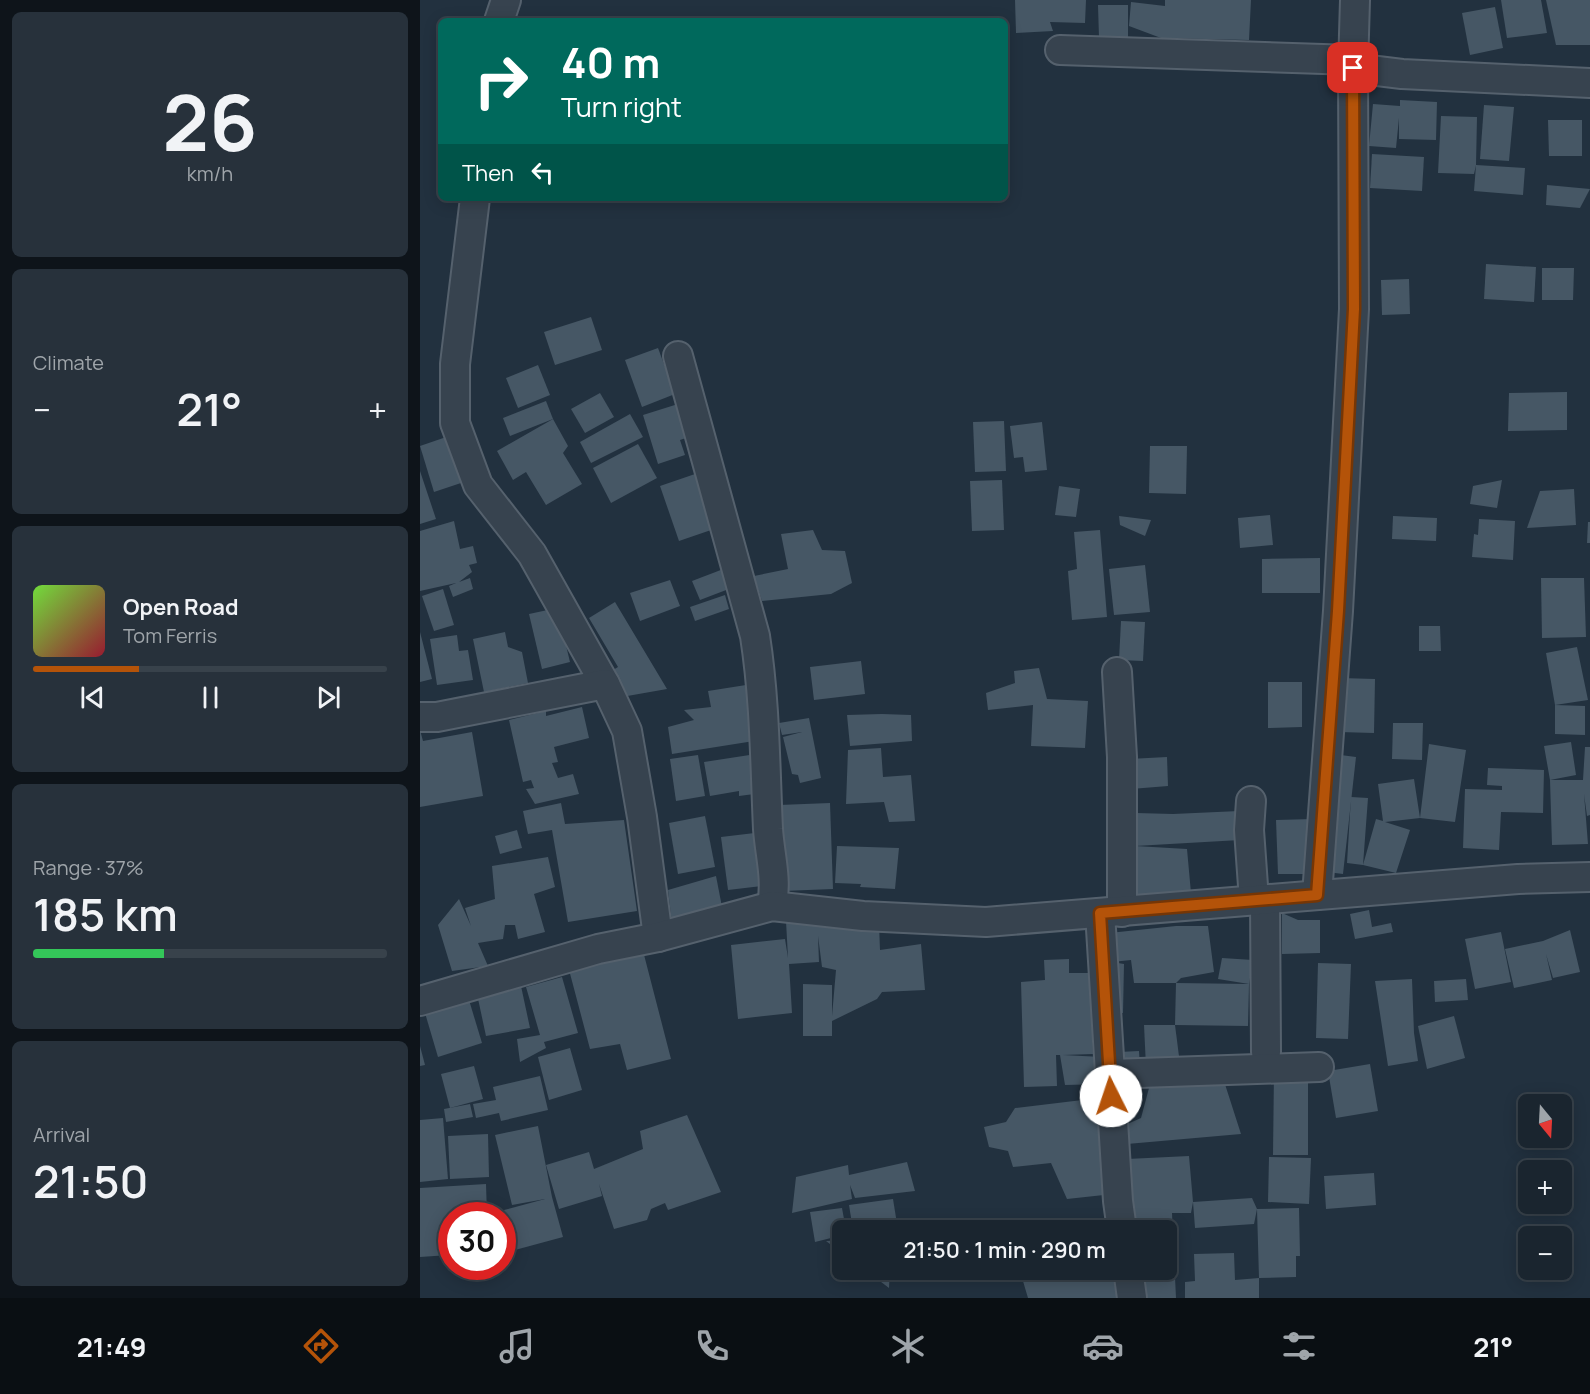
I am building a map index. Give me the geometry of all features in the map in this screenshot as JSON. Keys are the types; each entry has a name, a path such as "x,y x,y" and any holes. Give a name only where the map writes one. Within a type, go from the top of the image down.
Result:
{"street":[{"path":"500,18 506,0"},
{"path":"1317,895 1338,611 1354,309 1355,0"},
{"path":"1060,51 1353,64 1402,74 1590,83"},
{"path":"475,201 455,364 455,423 478,485 532,555 604,684 627,731 662,936"},
{"path":"678,356 755,636 760,672 768,832 776,886 772,906"},
{"path":"1117,672 1122,757 1111,913 1110,1074 1121,1220"},
{"path":"420,717 437,717 604,684"},
{"path":"1251,801 1250,830 1259,900 1266,1052"},
{"path":"420,1001 598,949 662,936 772,906 863,916 986,922 1518,879 1590,876"},
{"path":"1110,1074 1319,1067"},
{"path":"1130,1280 1132,1298"}],"building":[{"path":"1015,0 1086,0 1085,23 1050,22 1053,31 1016,33"},
{"path":"1165,0 1251,0 1249,40 1161,38 1129,26 1131,2 1165,6"},
{"path":"1501,0 1541,0 1547,33 1507,38"},
{"path":"1546,0 1590,0 1590,45 1556,45"},
{"path":"1098,5 1128,5 1128,50 1099,38"},
{"path":"1495,7 1503,48 1470,55 1462,13"},
{"path":"1400,100 1437,102 1436,140 1399,139 1399,118 1396,148 1369,146 1373,104 1400,106"},
{"path":"1484,105 1514,107 1509,161 1480,159"},
{"path":"1441,116 1477,117 1474,174 1438,173"},
{"path":"1548,120 1582,120 1582,156 1549,156"},
{"path":"1372,154 1424,157 1422,191 1370,188"},
{"path":"1476,165 1525,168 1523,195 1474,191"},
{"path":"1547,185 1590,189 1580,208 1546,205"},
{"path":"1486,264 1536,267 1534,302 1484,299"},
{"path":"1542,268 1574,268 1573,300 1542,300"},
{"path":"1409,279 1410,314 1382,315 1381,280"},
{"path":"591,317 602,350 555,365 544,332"},
{"path":"658,348 675,394 642,407 625,360"},
{"path":"538,365 550,395 518,408 506,378"},
{"path":"1567,392 1567,430 1508,431 1509,393"},
{"path":"600,393 614,417 585,433 571,409"},
{"path":"546,401 553,419 510,436 503,418"},
{"path":"678,404 689,437 680,440 685,455 658,464 643,415"},
{"path":"630,414 643,437 591,463 580,442"},
{"path":"553,419 568,446 563,453 582,484 546,505 526,472 513,480 497,451"},
{"path":"1004,421 1006,471 975,472 973,422"},
{"path":"1042,422 1047,470 1025,472 1023,457 1014,458 1010,426"},
{"path":"452,435 467,481 434,492 420,446"},
{"path":"638,444 657,478 611,503 593,468"},
{"path":"1150,446 1187,446 1186,494 1149,493"},
{"path":"420,471 436,519 420,524"},
{"path":"695,474 714,529 679,541 660,486"},
{"path":"1002,480 1004,530 972,531 970,481"},
{"path":"1502,480 1497,508 1470,504 1473,486"},
{"path":"1059,486 1080,489 1076,517 1055,515"},
{"path":"1574,489 1576,525 1527,528 1540,491"},
{"path":"1270,515 1273,545 1240,548 1238,518"},
{"path":"1119,516 1151,520 1145,536 1120,525"},
{"path":"1393,516 1437,518 1436,541 1392,539"},
{"path":"1479,519 1515,521 1513,560 1472,557 1474,534 1478,535"},
{"path":"454,521 460,549 473,546 477,563 469,565 472,572 459,582 470,578 473,589 453,597 449,586 456,583 420,591 420,531"},
{"path":"1588,522 1590,522 1590,543 1587,543"},
{"path":"813,530 822,550 845,551 852,583 831,594 762,601 754,576 788,569 781,534"},
{"path":"1100,530 1107,617 1072,620 1068,571 1077,569 1074,532"},
{"path":"1320,558 1320,593 1262,593 1262,559"},
{"path":"1145,565 1150,612 1114,615 1109,569"},
{"path":"726,568 734,587 700,600 692,581"},
{"path":"1541,578 1584,578 1586,637 1542,638"},
{"path":"670,580 680,606 640,621 630,593"},
{"path":"443,589 454,625 434,631 422,596"},
{"path":"725,595 729,609 695,621 690,607"},
{"path":"615,602 667,689 616,698 603,676 618,667 589,618"},
{"path":"557,608 570,662 542,669 529,614"},
{"path":"1121,621 1145,622 1143,661 1119,660"},
{"path":"1419,626 1440,626 1441,651 1419,651"},
{"path":"420,632 432,679 420,682"},
{"path":"505,632 508,647 522,652 528,683 484,692 473,639"},
{"path":"457,635 459,651 468,650 473,680 437,685 430,639"},
{"path":"1577,647 1588,700 1555,705 1546,653"},
{"path":"861,661 865,694 814,700 810,667"},
{"path":"1039,668 1047,699 1088,701 1085,748 1031,746 1033,705 988,710 986,693 1015,683 1014,671"},
{"path":"1340,678 1375,679 1374,733 1339,732"},
{"path":"1268,682 1302,682 1302,727 1268,728"},
{"path":"746,685 754,741 672,754 668,727 694,720 684,710 711,707 708,691"},
{"path":"1555,705 1585,706 1585,735 1555,734"},
{"path":"582,707 589,738 554,747 558,762 552,763 558,778 573,774 579,794 535,804 526,789 534,788 531,780 523,782 509,720 546,711 546,716"},
{"path":"847,715 911,715 912,741 850,746"},
{"path":"809,718 821,778 800,783 798,775 792,774 783,737 802,732 782,735 779,723"},
{"path":"1393,723 1423,723 1422,760 1392,759"},
{"path":"420,730 423,741 472,732 483,796 420,807"},
{"path":"1571,742 1576,775 1550,780 1544,746"},
{"path":"1429,744 1466,750 1455,822 1420,818"},
{"path":"1585,747 1590,747 1590,815 1587,816 1584,794 1588,844 1552,845 1550,780 1583,780"},
{"path":"881,748 883,777 911,775 915,821 889,822 884,802 846,804 848,750"},
{"path":"756,754 762,793 739,796 739,791 710,796 704,762"},
{"path":"1333,754 1356,757 1343,874 1319,871"},
{"path":"698,755 705,796 676,801 670,759"},
{"path":"1167,757 1168,786 1131,789 1129,759"},
{"path":"1488,768 1544,770 1543,813 1501,812 1499,850 1463,848 1465,789 1502,790 1502,786 1487,785"},
{"path":"1414,779 1420,818 1385,822 1410,830 1396,873 1363,865 1376,819 1383,821 1378,784"},
{"path":"1351,797 1368,798 1363,865 1347,863"},
{"path":"561,803 565,824 624,820 637,911 568,922 552,830 528,834 523,811"},
{"path":"830,803 833,889 783,891 779,805"},
{"path":"1239,811 1240,840 1135,846 1187,849 1191,893 1133,897 1136,813"},
{"path":"705,816 715,867 678,874 669,823"},
{"path":"1313,819 1313,874 1278,874 1276,820"},
{"path":"517,830 522,848 500,854 495,836"},
{"path":"763,832 770,885 728,890 721,837"},
{"path":"837,846 899,848 895,889 835,883"},
{"path":"548,857 555,887 534,894 545,932 518,939 515,925 505,925 503,939 478,943 488,966 452,971 438,925 459,899 471,926 465,908 495,899 492,866"},
{"path":"716,876 723,912 672,923 668,890"},
{"path":"1369,910 1372,927 1391,923 1393,932 1355,939 1350,914"},
{"path":"1282,913 1298,920 1320,920 1320,953 1282,954"},
{"path":"786,921 879,924 880,950 921,944 925,990 882,992 877,999 832,1021 832,1036 803,1036 803,984 832,985 832,1016 836,970 822,967 818,936 819,962 789,964 792,1013 738,1019 731,945 785,939 788,958"},
{"path":"1176,926 1208,926 1214,972 1181,978 1176,983 1134,983 1131,960 1112,962 1109,933"},
{"path":"1570,930 1580,972 1553,978 1546,954 1552,980 1514,988 1505,949 1543,941"},
{"path":"1501,932 1511,982 1475,989 1465,939"},
{"path":"642,947 671,1059 627,1070 620,1044 590,1049 568,966"},
{"path":"1222,958 1253,960 1249,984 1218,979"},
{"path":"1069,959 1069,973 1090,973 1093,1054 1063,1055 1102,1057 1106,1084 1065,1085 1060,1055 1056,1055 1057,1086 1024,1087 1021,982 1045,980 1044,960"},
{"path":"1112,962 1124,964 1123,1013 1110,1012"},
{"path":"1318,963 1351,964 1348,1039 1316,1038"},
{"path":"562,977 578,1033 544,1042 546,1048 520,1062 517,1039 540,1035 526,987"},
{"path":"1412,979 1414,1033 1418,1061 1388,1066 1375,981"},
{"path":"1466,979 1468,1000 1435,1002 1434,981"},
{"path":"1176,983 1249,984 1248,1026 1175,1025"},
{"path":"521,986 530,1028 486,1036 477,994"},
{"path":"469,1000 482,1043 438,1057 425,1013"},
{"path":"1454,1016 1465,1058 1427,1069 1418,1026"},
{"path":"1144,1025 1175,1025 1180,1064 1146,1067"},
{"path":"420,1046 425,1065 420,1066"},
{"path":"570,1048 582,1090 549,1100 538,1057"},
{"path":"1139,1051 1140,1068 1118,1069 1119,1052"},
{"path":"1370,1064 1378,1111 1336,1118 1328,1071"},
{"path":"474,1066 483,1099 450,1108 441,1074"},
{"path":"1274,1071 1308,1071 1308,1155 1273,1155"},
{"path":"540,1076 548,1110 501,1121 499,1113 476,1118 473,1104 496,1100 493,1087"},
{"path":"1223,1078 1241,1134 1127,1144 1125,1125 1141,1118 1149,1088"},
{"path":"1099,1098 1113,1194 1067,1199 1051,1163 1013,1167 1008,1151 989,1147 984,1127 1006,1122 1015,1108"},
{"path":"470,1104 473,1117 446,1122 444,1109"},
{"path":"687,1115 721,1192 668,1210 665,1203 651,1209 647,1220 614,1229 599,1184 602,1196 559,1209 546,1165 589,1152 594,1169 643,1149 640,1131"},
{"path":"443,1118 448,1179 420,1182 420,1120"},
{"path":"538,1126 552,1197 563,1237 516,1250 516,1207 545,1199 516,1204 516,1202 511,1202 495,1135"},
{"path":"488,1134 489,1177 450,1179 448,1136"},
{"path":"1189,1156 1193,1202 1191,1213 1172,1213 1172,1220 1129,1220 1127,1159"},
{"path":"1269,1157 1311,1158 1309,1204 1268,1202"},
{"path":"907,1162 915,1191 855,1198 850,1185 852,1199 792,1213 796,1177 848,1165 849,1175"},
{"path":"1374,1173 1376,1205 1326,1209 1324,1176"},
{"path":"486,1184 487,1202 438,1202 438,1256 420,1257 420,1188"},
{"path":"1252,1198 1257,1209 1254,1224 1195,1228 1193,1202"},
{"path":"893,1199 896,1220 851,1220 849,1205"},
{"path":"842,1208 844,1220 832,1220 832,1238 815,1242 810,1212"},
{"path":"1299,1208 1300,1256 1296,1256 1296,1277 1259,1278 1257,1209"},
{"path":"1234,1253 1235,1280 1259,1278 1259,1298 1185,1298 1185,1282 1195,1281 1194,1254"},
{"path":"878,1280 889,1280 889,1288"},
{"path":"1023,1280 1118,1280 1121,1298 1028,1298"},
{"path":"1141,1280 1175,1280 1176,1298 1143,1298"}],"route":[{"path":"1111,1096 1100,913 1317,895 1338,611 1354,309 1353,68"}]}
